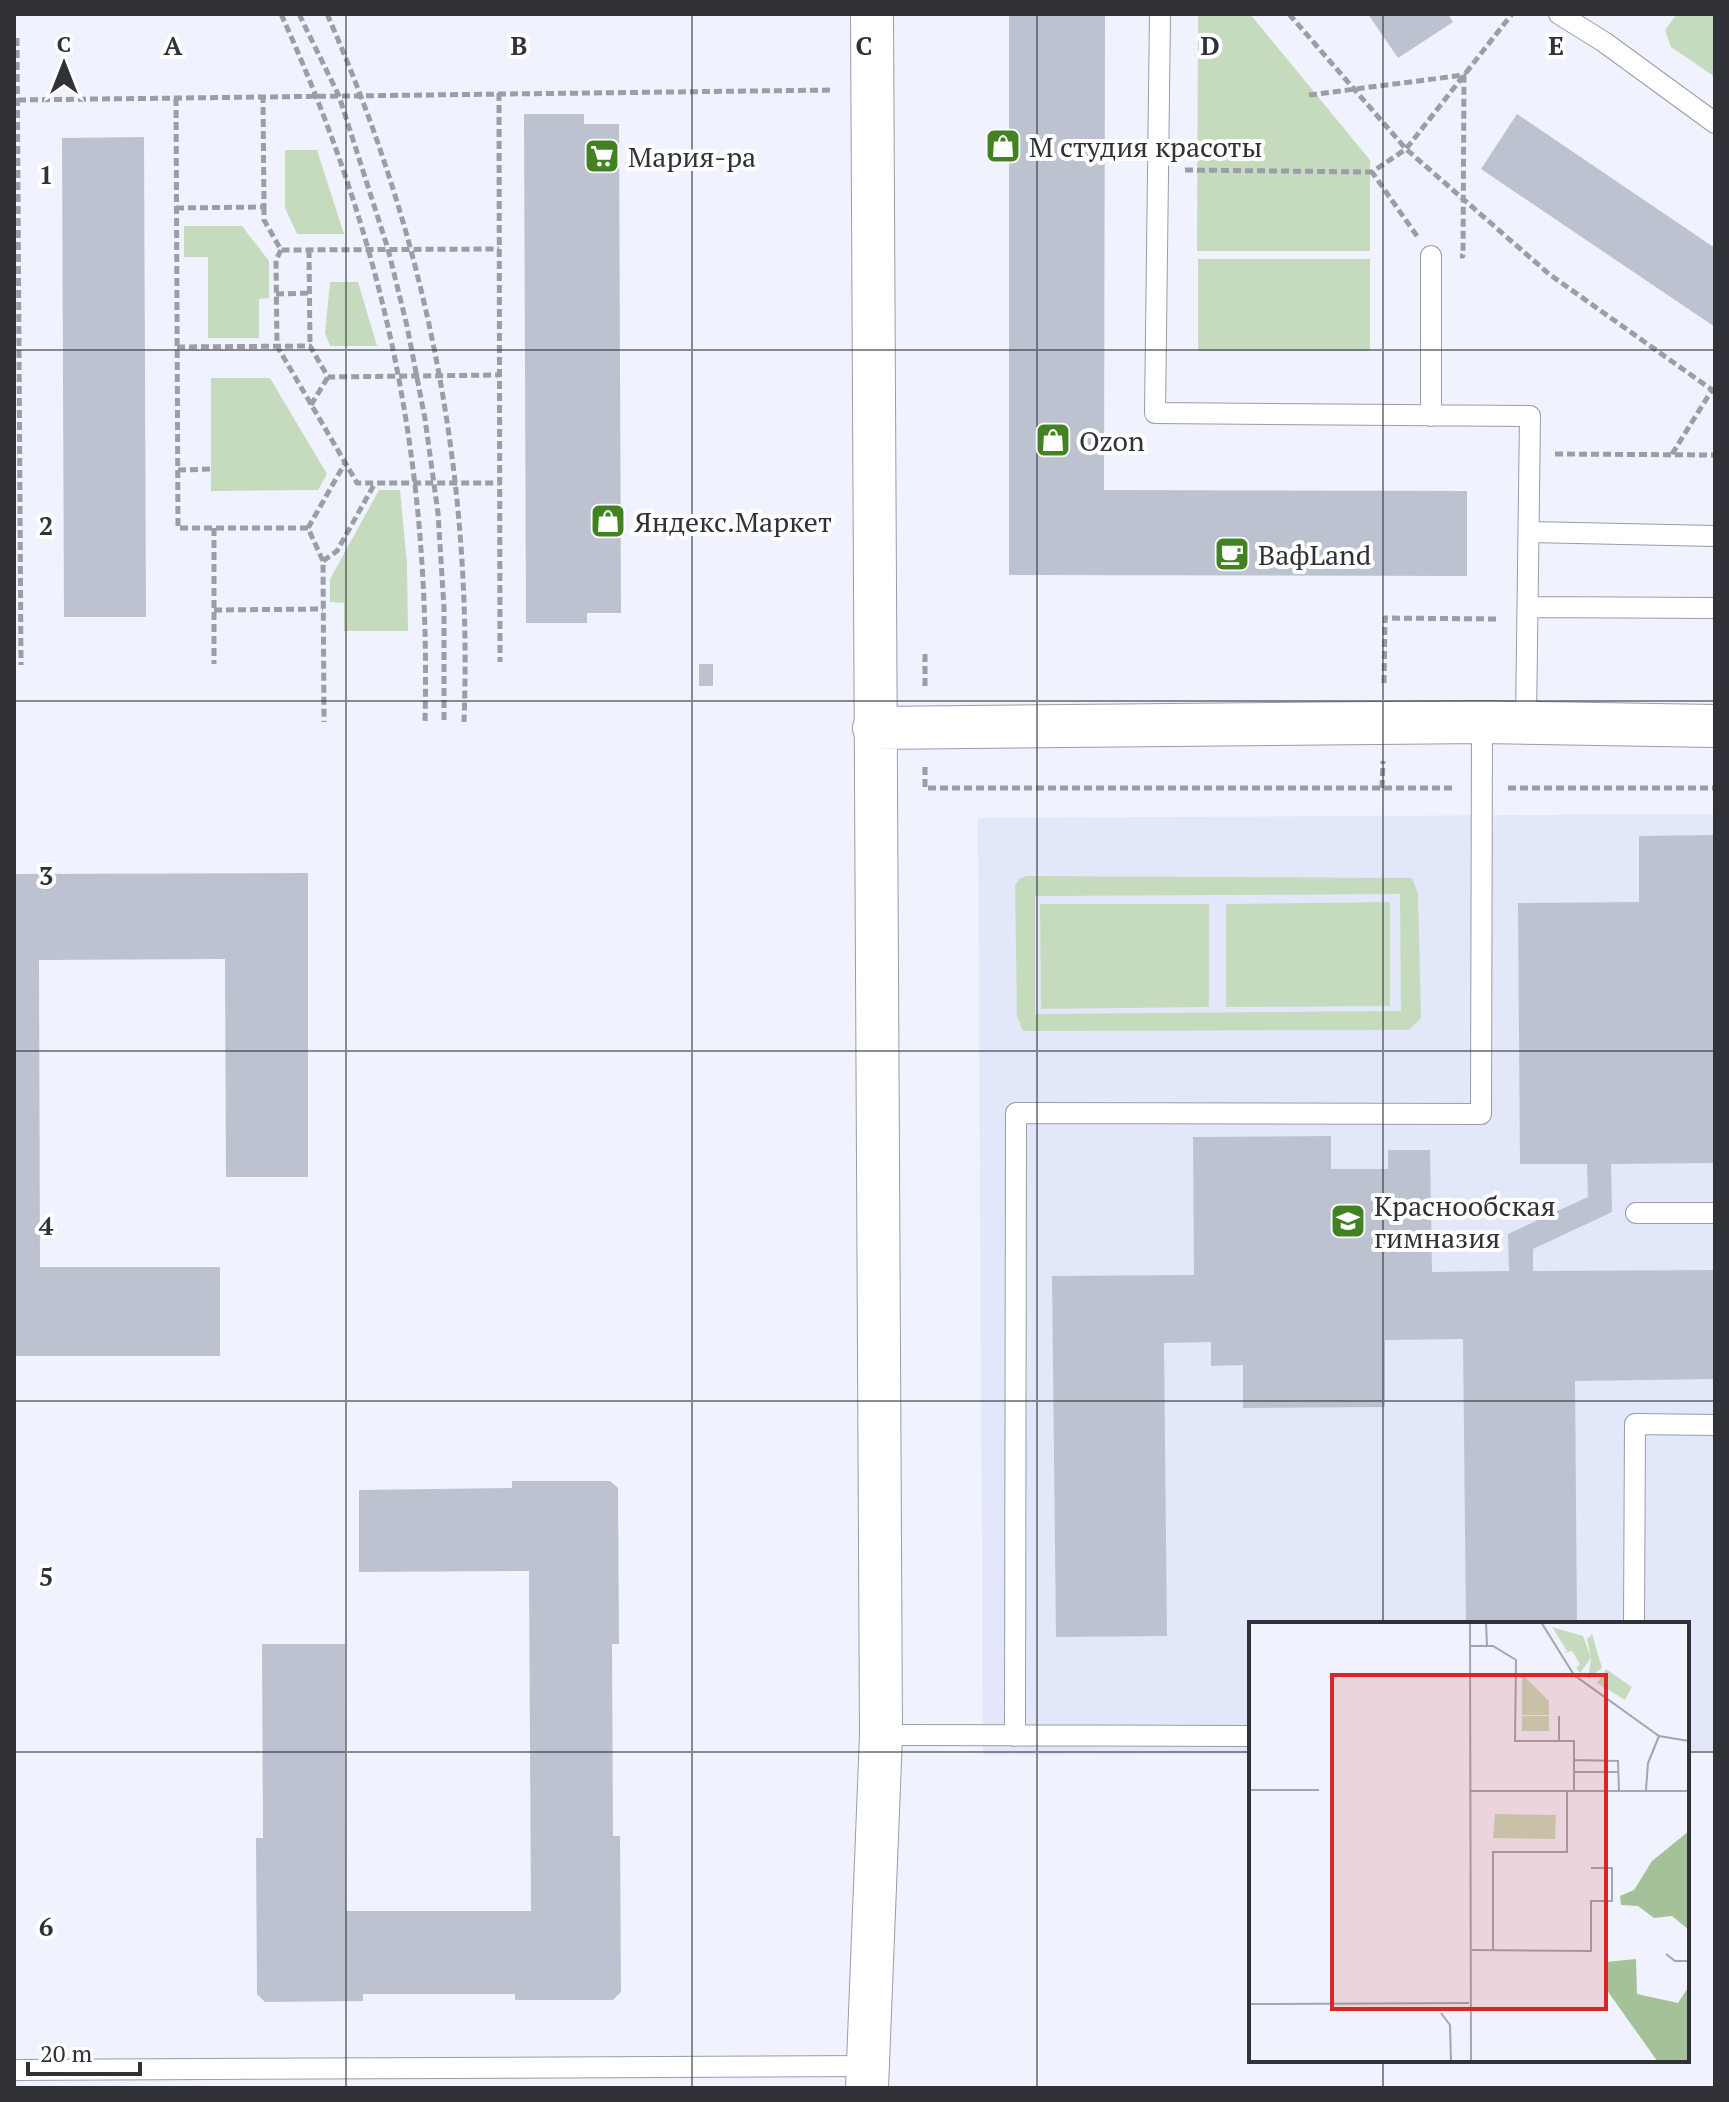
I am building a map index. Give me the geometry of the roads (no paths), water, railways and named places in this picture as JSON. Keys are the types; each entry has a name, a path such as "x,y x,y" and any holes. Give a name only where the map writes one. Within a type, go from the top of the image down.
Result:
{"street":[{"path":"867,2077 881,1735 872,14"},
{"path":"874,728 1383,722 1715,726"}],"lane":[{"path":"1160,14 1155,413 1530,416 1526,722"},
{"path":"1559,14 1604,42 1715,123"},
{"path":"1431,256 1431,416"},
{"path":"1529,532 1715,536"},
{"path":"1528,613 1715,608"},
{"path":"1015,1736 1016,1113 1481,1114 1482,722"},
{"path":"1636,1213 1715,1213"},
{"path":"1634,1622 1635,1424 1715,1425"},
{"path":"881,1735 1249,1736"},
{"path":"14,2070 867,2077"}],"place":[{"name":"M студия красоты","path":"1003,146"},
{"name":"Мария-ра","path":"602,156"},
{"name":"Ozon","path":"1053,440"},
{"name":"Яндекс.Маркет","path":"608,521"},
{"name":"ВафLand","path":"1232,554"},
{"name":"Краснообская гимназия","path":"1348,1221"}]}
